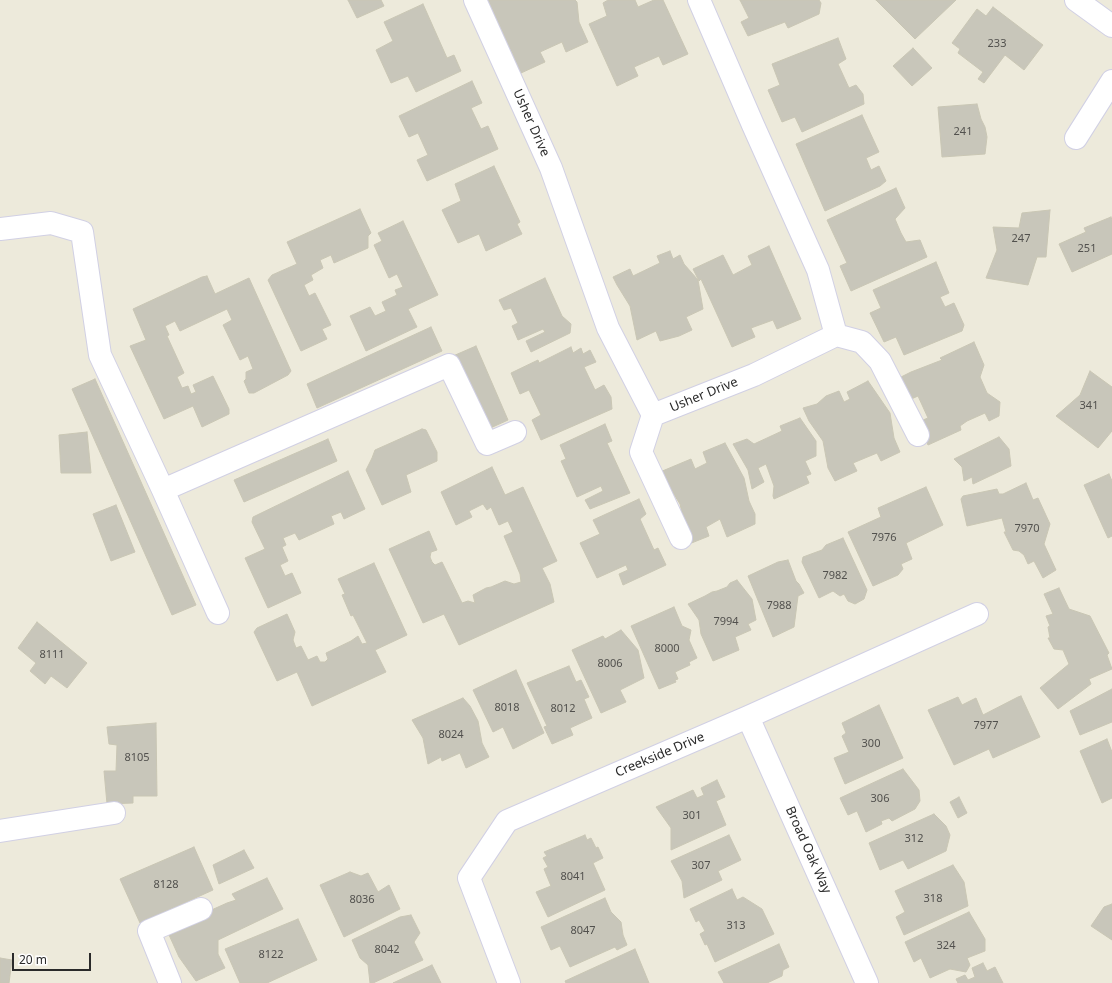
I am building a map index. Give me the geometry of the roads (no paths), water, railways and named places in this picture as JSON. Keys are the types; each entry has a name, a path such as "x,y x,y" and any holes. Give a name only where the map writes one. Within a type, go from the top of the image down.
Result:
{"street":[{"name":"Usher Drive","path":"475,0 551,168 608,328 653,415 754,375 836,335"},
{"path":"699,0 818,270 836,335 862,342 880,361 918,435"},
{"path":"1076,0 1112,26"},
{"path":"1076,138 1112,81"},
{"path":"0,229 51,223 82,232 100,355 218,613"},
{"path":"163,490 449,365 487,444 515,432"},
{"path":"653,415 641,452 681,538"},
{"name":"Creekside Drive","path":"509,983 469,878 507,821 748,717 977,614"},
{"name":"Broad Oak Way","path":"748,717 867,983"},
{"path":"0,831 114,813"},
{"path":"170,983 149,931 201,909"}]}
